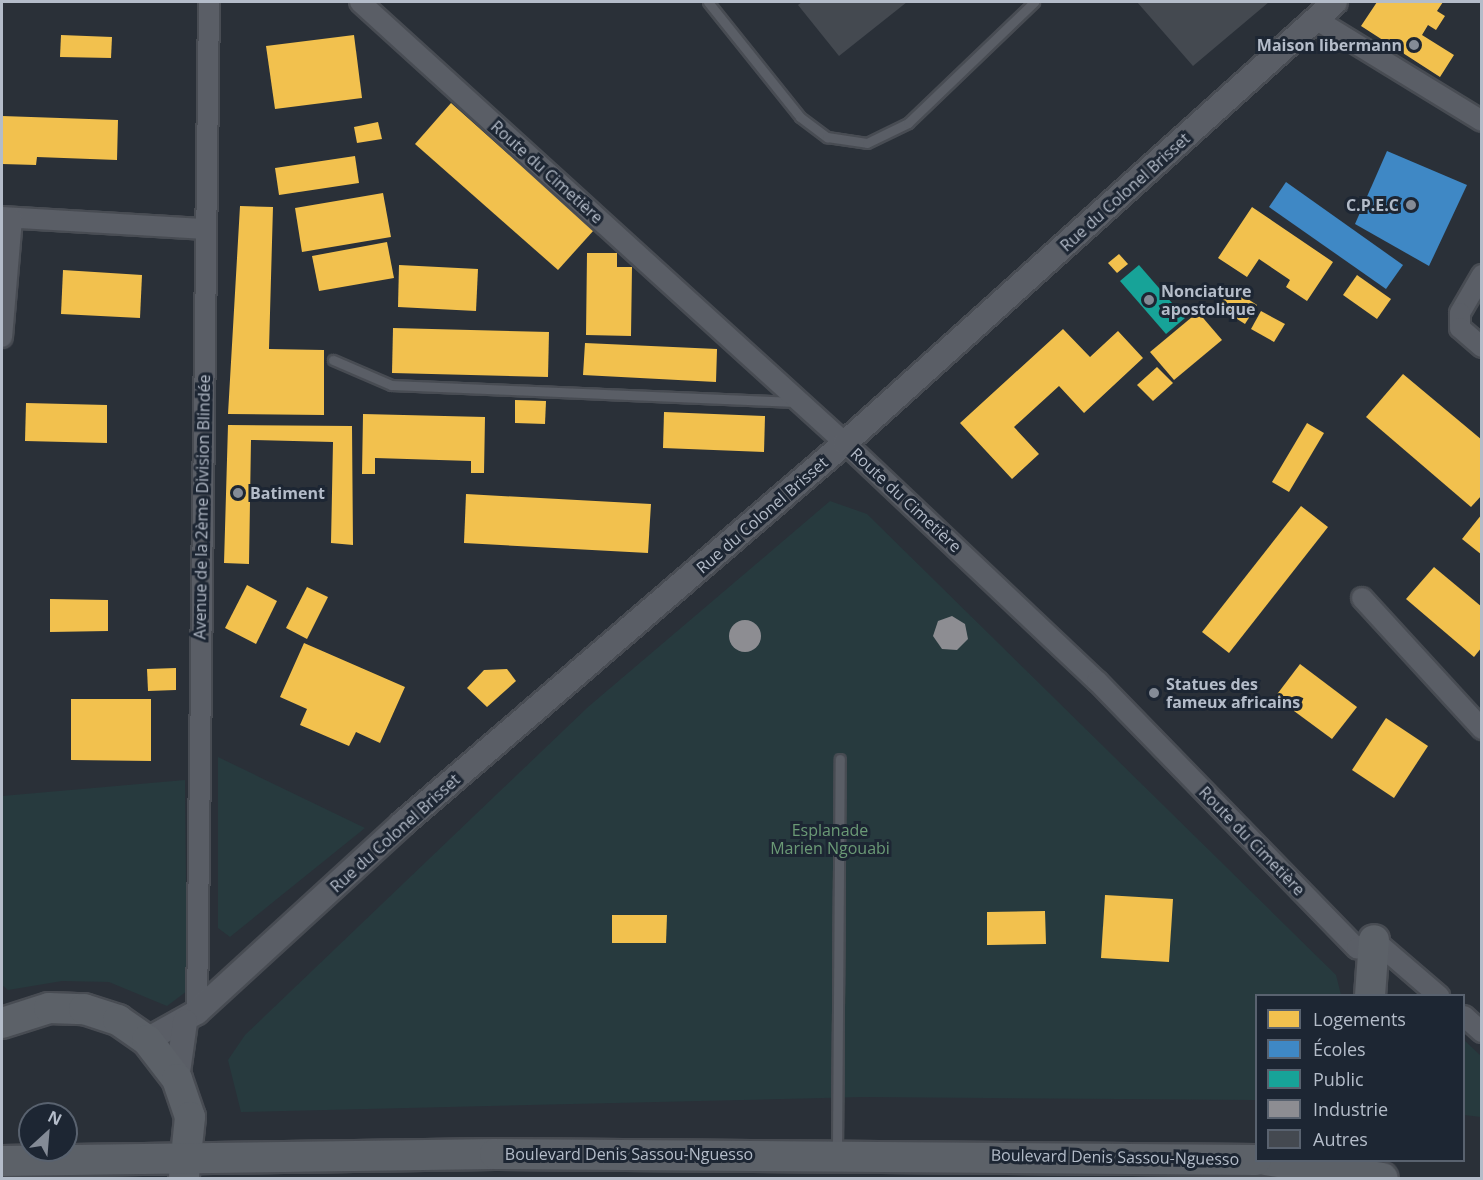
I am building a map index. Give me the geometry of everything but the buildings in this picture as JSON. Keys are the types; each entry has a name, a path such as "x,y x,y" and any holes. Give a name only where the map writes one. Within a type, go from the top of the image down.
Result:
{"main road":[{"path":"1370,994 1374,940"},
{"path":"2,1023 49,1008 84,1010 118,1020 147,1040 177,1079 190,1117 186,1168"},
{"name":"Boulevard Denis Sassou-Nguesso","path":"2,1161 186,1168 837,1154 1255,1161"},
{"name":"Boulevard Denis Sassou-Nguesso","path":"1279,1162 1383,1179"}],"street":[{"name":"Avenue de la 2ème Division Blindée","path":"191,1017 208,2"},
{"name":"Route du Cimetière","path":"360,2 846,443 1097,681 1357,948 1374,940"},
{"name":"Rue du Colonel Brisset","path":"147,1040 191,1017 402,824 846,443 1335,2"},
{"path":"1317,20 1482,122"},
{"path":"2,337 7,218 205,229"},
{"path":"1482,275 1460,313 1460,328 1482,347"},
{"path":"1362,598 1482,729"},
{"path":"1374,940 1437,994"},
{"path":"177,1079 191,1017"},
{"path":"1465,1018 1482,1032"}],"lane":[{"path":"708,2 800,117 827,137 867,143 908,123 1034,2"},
{"path":"333,360 392,385 542,395 800,402"},
{"path":"837,1154 840,759"}],"green space":[{"name":"Esplanade Marien Ngouabi","path":"830,501 867,514 1336,975 1341,994 1255,994 1255,1100 864,1097 241,1112 228,1060 245,1035 588,707"},
{"path":"218,757 365,828 230,937 218,928"},
{"path":"185,780 187,991 167,1006 109,982 62,981 8,990 2,985 2,796"},
{"path":"1465,1041 1481,1056 1481,1117 1465,1115"}],"place":[{"name":"Maison libermann","path":"1414,45"},
{"name":"C.P.E.C","path":"1411,205"},
{"name":"Nonciature apostolique","path":"1149,300"},
{"name":"Batiment","path":"238,493"},
{"name":"Statues des fameux africains","path":"1154,693"}]}
